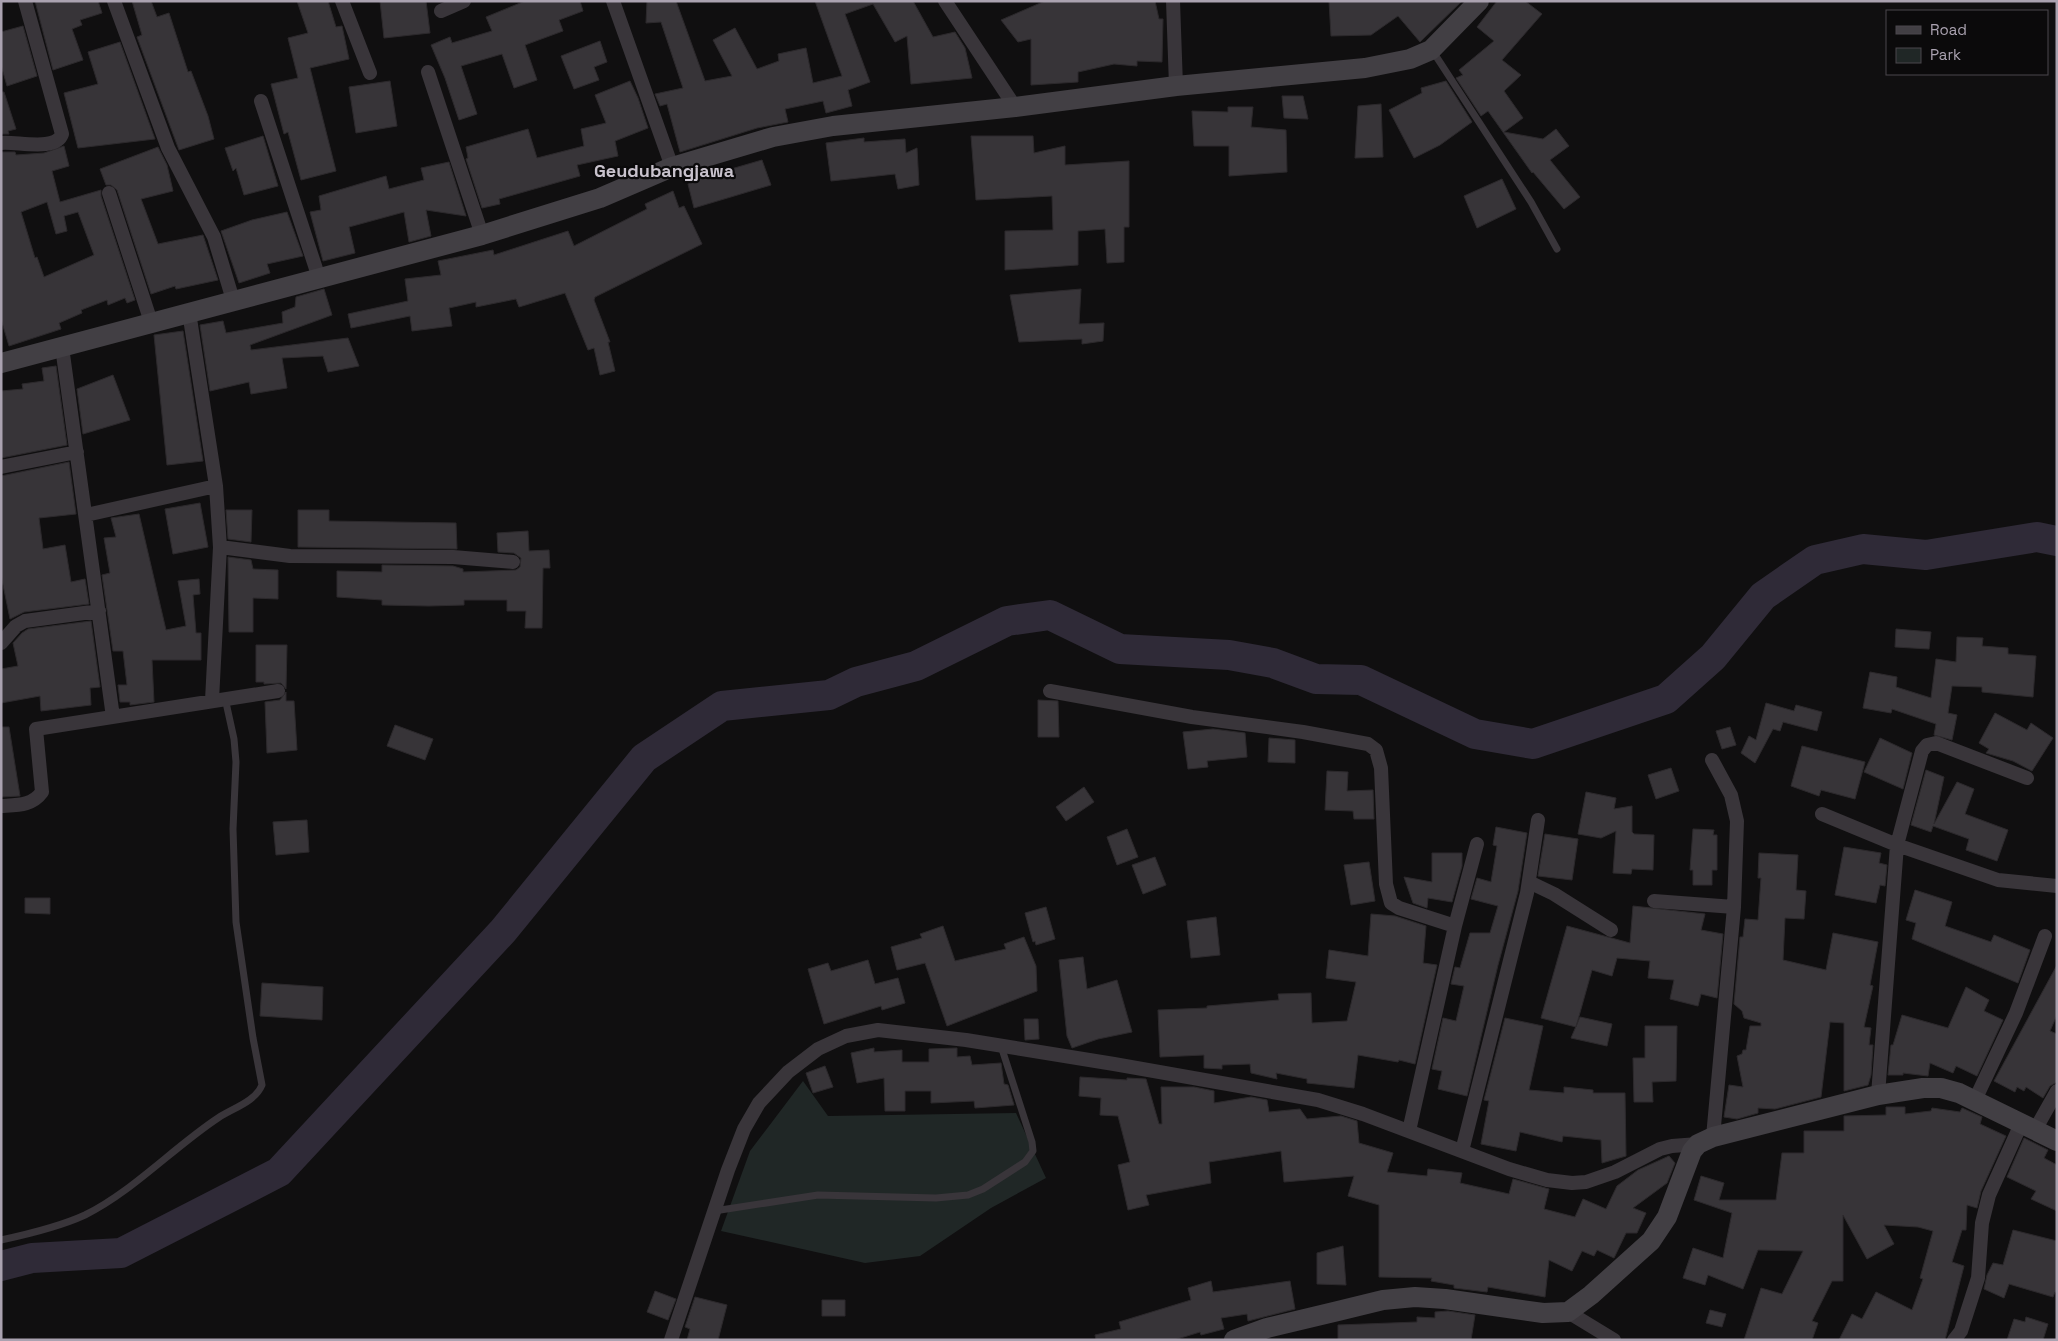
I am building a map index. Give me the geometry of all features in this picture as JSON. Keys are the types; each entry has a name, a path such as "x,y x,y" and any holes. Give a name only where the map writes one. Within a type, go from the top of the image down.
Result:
{"street":[{"path":"1,143 41,145 54,142 62,134 25,1"},
{"path":"114,1 168,148 214,237 233,300"},
{"path":"342,1 370,73"},
{"path":"441,11 464,1"},
{"path":"613,1 672,168"},
{"path":"945,1 1015,107"},
{"path":"1173,1 1176,86"},
{"path":"1,363 482,235 600,198 672,168 744,144 833,126 1015,107 1176,86 1365,68 1410,59 1432,50 1479,1"},
{"path":"428,72 482,235"},
{"path":"261,102 319,278"},
{"path":"109,193 151,322"},
{"path":"189,312 216,486 220,547 218,699"},
{"path":"62,347 113,717"},
{"path":"1,467 77,452"},
{"path":"86,515 216,486"},
{"path":"220,547 290,556 453,557 513,562"},
{"path":"1,643 16,626 25,621 99,611"},
{"path":"1,806 27,804 36,800 42,792 36,729 278,691"},
{"path":"1050,691 1368,744 1376,750 1381,768 1386,884 1391,903 1399,908 1455,926"},
{"path":"1878,1095 1897,845 1922,752 1927,745 1936,743 2027,778"},
{"path":"1568,1312 1591,1295 1651,1241 1667,1216 1686,1162 1706,1140 1734,907 1737,821 1731,795 1712,760"},
{"path":"1822,814 1897,845 1998,880 2057,886"},
{"path":"1462,1151 1528,882 1538,820"},
{"path":"1409,1131 1455,926 1477,844"},
{"path":"1528,882 1554,894 1611,930"},
{"path":"1654,901 1734,907"},
{"path":"1975,1100 2016,1013 2044,936"},
{"path":"671,1340 714,1211 744,1129 758,1103 788,1072 818,1049 846,1036 878,1030 915,1033 1001,1046 1318,1100 1409,1131 1509,1169 1547,1180 1572,1183 1601,1178 1660,1149 1706,1140 1902,1090 1940,1088 1959,1093 2057,1141"},
{"path":"1954,1340 1961,1331 1978,1278 1982,1224 1989,1196 2028,1127 2057,1091"},
{"path":"1234,1340 1268,1334 1382,1300 1415,1297 1445,1299 1543,1313 1568,1312 1614,1340"}],"lane":[{"path":"1432,50 1531,202 1557,249"},
{"path":"1,1240 31,1233 86,1215 109,1200 218,1118 248,1101 262,1085 252,1038 236,922 232,829 236,762 234,739 218,699"},
{"path":"714,1211 818,1195 936,1198 968,1195 983,1188 1025,1162 1032,1151 1032,1142 1001,1046"}],"green space":[{"path":"803,1081 828,1116 1016,1113 1046,1178 991,1208 920,1256 865,1263 721,1231 750,1151"}],"building":[{"path":"35,1 98,1 102,13 80,20 82,25 72,29 83,60 53,70"},
{"path":"132,1 151,1 157,17 169,13 188,72 191,71 208,116 214,139 179,150 137,37 142,35"},
{"path":"297,1 328,1 336,27 342,26 349,59 310,68 336,171 301,180 288,132 284,134 271,84 298,78 288,38 308,33"},
{"path":"380,1 426,1 430,33 384,38"},
{"path":"525,1 580,1 583,11 559,20 563,31 525,45 537,80 514,88 502,54 461,66 477,114 459,120 445,78 431,45 450,37 452,43 492,31 486,17"},
{"path":"647,1 676,1 705,81 732,76 713,40 735,28 757,69 779,61 778,54 806,48 813,83 842,76 815,1 913,1 933,37 955,32 965,48 972,78 911,84 907,36 895,42 873,4 845,14 870,82 848,90 852,106 826,113 823,101 785,109 788,122 757,128 680,152 667,104 660,106 655,94 683,88 661,22 646,23"},
{"path":"1045,1 1155,1 1159,19 1163,19 1162,62 1137,61 1137,66 1114,64 1078,72 1078,82 1031,85 1031,39 1018,42 1001,20"},
{"path":"1329,1 1462,1 1420,42 1398,16 1371,35 1331,36"},
{"path":"1497,1 1525,1 1542,14 1502,60 1521,75 1504,91 1523,118 1504,132 1543,139 1556,129 1569,146 1550,160 1580,197 1564,209 1532,173 1488,111 1481,116 1456,78 1463,75 1459,70 1494,41 1477,27"},
{"path":"23,26 37,76 7,86 1,65 1,32"},
{"path":"600,41 607,62 594,67 599,80 574,89 561,56"},
{"path":"120,42 155,139 78,148 64,93 98,84 88,52"},
{"path":"390,81 397,126 356,133 349,87"},
{"path":"630,81 648,128 615,141 618,156 577,165 580,176 499,199 500,204 482,208 466,159 468,158 466,147 528,129 537,158 584,146 581,129 606,123 595,95"},
{"path":"1446,81 1472,122 1440,145 1414,158 1389,110 1422,93 1421,88"},
{"path":"1,92 4,92 16,129 8,131 9,134 1,134"},
{"path":"1282,96 1303,96 1308,119 1284,118"},
{"path":"1381,104 1383,157 1355,158 1358,106"},
{"path":"1228,107 1253,107 1251,127 1286,130 1287,172 1229,176 1229,146 1194,146 1192,111 1228,112"},
{"path":"263,136 278,186 244,195 236,168 233,171 225,148"},
{"path":"971,136 1033,136 1034,153 1065,146 1065,165 1129,161 1129,227 1124,227 1124,262 1107,263 1105,229 1078,231 1078,265 1005,270 1005,231 1053,230 1052,196 976,200"},
{"path":"864,138 864,142 905,139 906,153 917,148 919,185 898,189 895,174 831,181 826,143"},
{"path":"64,146 69,166 52,171 60,202 101,190 101,196 135,300 127,303 125,298 108,305 107,300 81,310 82,313 59,323 61,329 9,346 1,319 1,152 15,152 16,155 44,153","holes":["47,202 56,234 67,231 64,216 78,212 94,255 44,277 37,257 35,258 21,212"]},
{"path":"158,147 167,165 173,191 141,199 158,244 203,235 218,280 176,289 175,286 151,294 117,190 111,185 106,185 100,169"},
{"path":"762,160 771,185 694,208 688,184 690,181"},
{"path":"449,162 466,216 426,210 431,236 409,242 404,212 349,227 355,253 323,261 310,212 321,210 319,196 386,176 389,189 424,180 421,168"},
{"path":"1502,179 1516,209 1477,228 1464,196"},
{"path":"673,191 679,208 684,206 702,244 595,297 594,300 610,342 608,342 615,371 600,375 594,348 588,350 565,293 519,307 516,299 476,307 476,302 449,308 452,326 412,331 410,316 351,328 348,314 408,301 405,279 441,275 438,261 493,250 494,255 568,231 574,246 647,209 645,204"},
{"path":"287,212 303,256 267,264 270,273 239,283 221,231 252,220"},
{"path":"324,289 332,315 250,345 251,350 348,338 359,366 328,372 323,356 282,358 287,388 251,394 249,382 210,391 200,325 223,321 226,333 283,323 282,312 295,307 296,297"},
{"path":"1081,289 1079,324 1104,323 1103,341 1082,344 1082,339 1019,342 1010,295"},
{"path":"183,331 203,461 167,465 154,335"},
{"path":"56,366 67,445 1,458 1,391 23,389 22,384 44,381 42,368"},
{"path":"113,375 130,420 83,434 77,389"},
{"path":"69,462 76,514 39,518 43,549 65,545 71,582 85,579 89,604 24,612 10,619 1,575 1,476"},
{"path":"200,503 208,547 173,554 165,509"},
{"path":"226,510 252,510 251,542 228,539"},
{"path":"298,510 329,510 329,521 456,523 457,549 298,547"},
{"path":"139,514 166,630 186,626 178,581 199,579 200,594 193,595 196,633 201,633 201,660 152,660 154,702 130,705 130,702 120,702 118,685 127,685 123,651 113,651 102,575 110,573 104,538 116,537 111,518"},
{"path":"528,531 529,551 549,550 550,568 543,568 542,628 525,628 526,611 507,611 507,600 464,600 464,605 429,606 382,605 382,600 337,597 337,571 382,572 382,565 453,566 463,569 463,572 516,570 520,567 521,558 514,553 498,552 497,533"},
{"path":"228,557 251,560 253,569 278,570 278,599 253,598 253,632 229,632"},
{"path":"91,621 100,687 90,688 91,705 41,711 40,696 1,703 1,669 18,666 13,643 22,633 28,629"},
{"path":"1896,629 1931,632 1929,649 1895,647"},
{"path":"1957,637 1983,638 1982,646 2008,648 2008,654 2036,656 2033,697 1982,692 1982,687 1952,686 1948,713 1957,715 1952,740 1934,735 1936,724 1892,709 1891,713 1863,708 1870,672 1897,677 1896,687 1931,698 1936,659 1956,662"},
{"path":"256,645 287,645 286,689 281,683 264,684 264,682 256,682"},
{"path":"286,692 286,701 294,701 297,750 267,753 265,702 280,700"},
{"path":"1038,700 1058,701 1059,737 1038,737"},
{"path":"1766,703 1794,711 1796,705 1822,712 1817,731 1783,722 1780,731 1773,729 1755,763 1741,753 1749,736 1756,740"},
{"path":"1995,713 2027,730 2031,723 2053,738 2032,771 2013,761 1986,753 1989,749 1979,743"},
{"path":"395,725 433,739 425,760 387,746"},
{"path":"1,727 9,727 20,796 1,797"},
{"path":"1730,727 1736,745 1722,749 1716,731"},
{"path":"1213,729 1245,733 1247,757 1207,761 1208,767 1188,769 1183,732"},
{"path":"1269,738 1295,740 1295,763 1268,762"},
{"path":"1880,738 1912,753 1903,789 1864,772"},
{"path":"1802,746 1865,762 1855,799 1821,790 1819,796 1791,786"},
{"path":"1671,768 1679,791 1656,799 1648,775"},
{"path":"1926,770 1944,777 1934,824 1957,782 1974,789 1965,814 2008,830 1997,861 1966,850 1969,839 1933,826 1931,832 1911,825"},
{"path":"1327,771 1348,772 1347,791 1373,790 1374,819 1354,819 1353,811 1325,810"},
{"path":"1084,787 1094,802 1066,821 1056,807"},
{"path":"1586,792 1616,798 1614,809 1632,806 1632,832 1634,834 1654,835 1653,870 1632,869 1631,874 1613,873 1616,831 1601,838 1578,834"},
{"path":"307,820 309,852 276,855 273,822"},
{"path":"1496,827 1527,833 1518,891 1498,965 1467,1096 1438,1089 1442,1071 1432,1069 1443,1018 1456,1021 1464,986 1451,984 1455,967 1460,968 1470,933 1490,933 1498,906 1471,899 1477,878 1491,882 1497,846 1493,845"},
{"path":"1127,829 1138,857 1117,865 1107,837"},
{"path":"1693,829 1714,830 1713,835 1717,835 1717,870 1712,870 1712,885 1693,885 1693,870 1690,870"},
{"path":"1545,834 1578,839 1572,880 1538,876"},
{"path":"1844,847 1881,853 1879,863 1887,865 1885,886 1880,885 1876,903 1835,895"},
{"path":"1432,853 1462,853 1462,866 1452,902 1428,898 1427,908 1413,903 1404,877 1432,882"},
{"path":"1759,853 1798,855 1796,890 1806,891 1804,919 1785,918 1783,960 1826,970 1833,933 1878,942 1870,985 1873,986 1864,1027 1871,1028 1869,1045 1873,1045 1871,1075 1868,1085 1844,1091 1844,1023 1830,1022 1821,1097 1775,1109 1758,1108 1758,1113 1737,1119 1724,1117 1729,1085 1743,1087 1737,1056 1742,1054 1743,1050 1746,1050 1750,1026 1761,1026 1761,1023 1744,1018 1742,1011 1734,1004 1740,937 1743,937 1745,919 1758,920 1761,878 1758,878"},
{"path":"1155,857 1166,885 1143,894 1132,865"},
{"path":"1369,862 1375,901 1351,905 1344,865"},
{"path":"1915,890 1952,902 1945,926 1991,942 1994,935 2030,950 2018,983 1912,939 1916,923 1906,920"},
{"path":"25,898 50,898 50,914 25,913"},
{"path":"1633,906 1705,914 1701,930 1723,934 1717,998 1701,994 1698,1006 1670,999 1674,980 1648,978 1650,961 1617,958 1612,976 1592,970 1576,1027 1541,1018 1567,926 1630,943"},
{"path":"1046,907 1055,939 1036,945 1035,941 1033,942 1025,913"},
{"path":"1371,914 1395,916 1426,926 1423,963 1437,965 1415,1064 1358,1055 1354,1088 1307,1083 1307,1079 1276,1073 1277,1079 1251,1073 1250,1064 1222,1065 1222,1069 1204,1068 1204,1055 1160,1057 1158,1010 1207,1008 1207,1006 1279,1000 1278,994 1311,993 1312,1023 1347,1021 1356,982 1326,978 1329,950 1368,956"},
{"path":"1216,917 1220,955 1191,958 1187,921"},
{"path":"943,926 955,961 1006,949 1004,944 1024,937 1036,966 1037,991 947,1026 925,963 897,970 891,947 922,938 920,934"},
{"path":"1083,957 1087,989 1117,980 1132,1032 1098,1039 1072,1048 1067,1036 1059,960"},
{"path":"868,960 875,984 898,978 905,1003 882,1010 881,1006 824,1024 808,969 828,963 831,971"},
{"path":"2057,965 2057,1015 2050,1031 2057,1034 2057,1082 2050,1086 2043,1098 2026,1087 2024,1091 2017,1087 2015,1092 1994,1081"},
{"path":"262,983 323,987 322,1020 260,1016"},
{"path":"1966,987 1989,1000 1984,1011 2003,1020 1977,1076 1956,1066 1953,1073 1930,1063 1928,1076 1903,1073 1903,1075 1888,1075 1891,1045 1893,1045 1902,1015 1948,1028"},
{"path":"1580,1017 1612,1024 1607,1046 1571,1038"},
{"path":"1505,1018 1543,1026 1529,1090 1564,1093 1564,1087 1593,1090 1593,1093 1625,1093 1626,1156 1602,1163 1601,1140 1563,1136 1562,1142 1520,1132 1516,1151 1481,1144 1489,1101 1484,1100"},
{"path":"1024,1019 1038,1019 1039,1039 1025,1040"},
{"path":"1645,1026 1677,1026 1676,1081 1652,1082 1653,1102 1634,1102 1633,1058 1645,1058"},
{"path":"874,1048 874,1052 902,1050 902,1062 929,1062 929,1049 957,1048 957,1057 970,1056 972,1065 1001,1063 1004,1084 1008,1085 1014,1105 975,1108 974,1101 931,1103 931,1091 905,1091 905,1111 885,1111 884,1078 857,1083 851,1053"},
{"path":"825,1066 833,1087 813,1093 806,1073"},
{"path":"1080,1077 1127,1080 1127,1078 1146,1079 1159,1124 1162,1124 1161,1087 1194,1087 1214,1091 1214,1103 1251,1097 1267,1100 1269,1112 1300,1109 1307,1119 1341,1116 1357,1121 1359,1143 1393,1153 1387,1172 1427,1176 1428,1169 1462,1173 1460,1183 1509,1194 1513,1179 1549,1189 1544,1209 1575,1217 1583,1199 1606,1209 1617,1186 1638,1170 1669,1156 1675,1163 1667,1183 1633,1208 1646,1213 1637,1233 1626,1233 1614,1258 1597,1250 1594,1256 1582,1251 1572,1271 1549,1260 1545,1297 1488,1287 1487,1292 1454,1288 1454,1285 1431,1281 1432,1278 1379,1277 1379,1205 1348,1196 1354,1176 1284,1182 1281,1151 1209,1162 1211,1183 1146,1195 1149,1205 1128,1210 1118,1165 1130,1162 1118,1116 1100,1115 1101,1098 1079,1096"},
{"path":"1886,1107 1905,1107 1905,1114 1931,1111 1932,1108 1960,1112 1962,1108 1982,1117 1980,1124 2006,1136 1981,1191 1977,1208 1967,1205 1966,1230 1962,1230 1952,1262 1964,1266 1945,1340 1839,1340 1852,1314 1862,1319 1876,1292 1912,1310 1923,1279 1920,1278 1933,1231 1918,1227 1884,1225 1894,1244 1867,1259 1843,1215 1843,1281 1832,1281 1812,1321 1818,1323 1812,1340 1744,1340 1761,1288 1782,1294 1803,1251 1758,1250 1743,1289 1708,1275 1705,1285 1683,1278 1693,1248 1723,1258 1732,1213 1694,1200 1701,1176 1724,1183 1719,1200 1776,1200 1782,1153 1804,1153 1804,1131 1844,1131 1844,1116 1886,1115"},
{"path":"2024,1138 2048,1150 2044,1158 2057,1165 2057,1211 2031,1199 2036,1191 2007,1177"},
{"path":"2013,1230 2057,1241 2057,1292 2055,1292 2053,1297 2009,1284 2004,1298 1984,1289 1987,1275 1993,1263 2003,1265"},
{"path":"1343,1246 1346,1285 1317,1284 1317,1253"},
{"path":"1211,1281 1213,1292 1290,1281 1295,1309 1248,1321 1247,1314 1221,1318 1224,1329 1201,1335 1200,1332 1174,1340 1096,1340 1095,1335 1121,1329 1119,1322 1191,1300 1188,1288"},
{"path":"655,1291 676,1299 668,1320 647,1312"},
{"path":"695,1297 727,1305 718,1340 687,1340 690,1329 685,1327"},
{"path":"822,1300 845,1300 845,1316 822,1316"},
{"path":"1710,1310 1726,1314 1722,1327 1706,1323"},
{"path":"1448,1311 1475,1315 1471,1340 1338,1340 1338,1325 1417,1322 1417,1317 1435,1318 1435,1312"},
{"path":"2026,1317 2048,1324 2043,1340 2007,1340 2014,1319 2025,1322"}],"waterway":[{"path":"1,1266 32,1258 121,1253 279,1172 503,931 644,758 722,706 829,695 856,682 916,666 1007,621 1050,615 1120,649 1229,655 1273,663 1316,679 1361,680 1475,734 1533,744 1666,699 1713,657 1763,596 1815,560 1863,549 1926,555 2037,537 2057,541"}],"district":[{"name":"Geudubangjawa","path":"664,171"}]}
